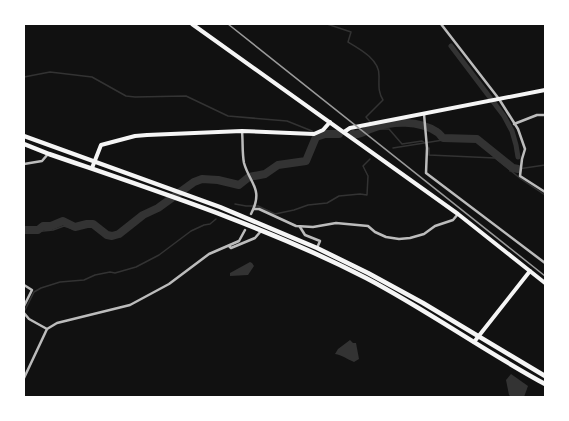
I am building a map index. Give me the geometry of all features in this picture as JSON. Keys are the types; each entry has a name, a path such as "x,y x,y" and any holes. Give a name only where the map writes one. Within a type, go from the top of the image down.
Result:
{"highway":[{"path":"24,136 264,224 317,248 368,273 545,376"},
{"path":"24,144 180,199 261,230 315,254 366,278 545,384"}],"main road":[{"path":"192,24 458,214 545,283"},
{"path":"344,132 350,128 545,90"},
{"path":"92,168 101,145 136,136 242,131 316,133 323,130 330,122"},
{"path":"474,342 530,271"}],"street":[{"path":"441,24 518,129 525,149 520,176 545,192"},
{"path":"424,114 427,148 426,172 545,263"},
{"path":"514,124 537,115 545,115"},
{"path":"242,131 244,160 256,190 254,207 251,214"},
{"path":"24,164 42,161 49,154"},
{"path":"254,207 299,227 305,235 320,241 317,248"},
{"path":"299,227 336,223 368,226 375,232 386,237 393,239 405,239 427,232 435,226 453,220 458,214"},
{"path":"24,378 47,330 57,323 130,305 169,284 209,254 229,246 241,239 245,230"},
{"path":"229,246 231,248 255,238 261,230"},
{"path":"24,285 32,290 24,306"},
{"path":"24,313 28,319 47,330"}],"shaded area":[{"path":"250,262 254,266 248,275 230,276 230,273"},
{"path":"350,340 353,343 356,343 359,359 354,362 335,354 338,349"},
{"path":"511,374 528,386 524,397 511,397 509,395 506,380"}],"waterway":[{"path":"327,24 351,32 348,42 373,60 376,65 379,76 380,92 383,100 366,117 371,123"},
{"path":"451,46 504,116 512,131 518,157"},
{"path":"24,77 50,72 92,77 126,96 186,96 228,116 287,121 318,135"},
{"path":"353,134 358,134 388,124 405,123 422,125 437,132 443,138 477,139 513,168 518,169"},
{"path":"373,125 377,129 389,129 402,144 422,141 425,143"},
{"path":"24,230 38,230 43,226 51,226 63,221 75,227 93,224 107,235 112,236 119,234 143,215 158,208 194,182 202,179 218,180 239,185 249,177 265,174 278,165 306,161 316,137 325,134 339,134"},
{"path":"393,148 443,140 472,139 479,141 501,158"},
{"path":"429,148 429,155 495,158 521,179 545,195"},
{"path":"235,204 258,206 275,214 308,205 327,203 339,196 360,194 367,195 368,176 363,166 370,159"},
{"path":"518,169 545,165"},
{"path":"510,171 513,168"},
{"path":"25,310 34,292 41,288 60,282 84,280 95,275 110,272 115,273 136,267 159,255 191,231 210,224 216,219"},
{"path":"24,233 53,230 64,226 73,229 78,226"}],"railway":[{"path":"228,24 545,276"}]}
